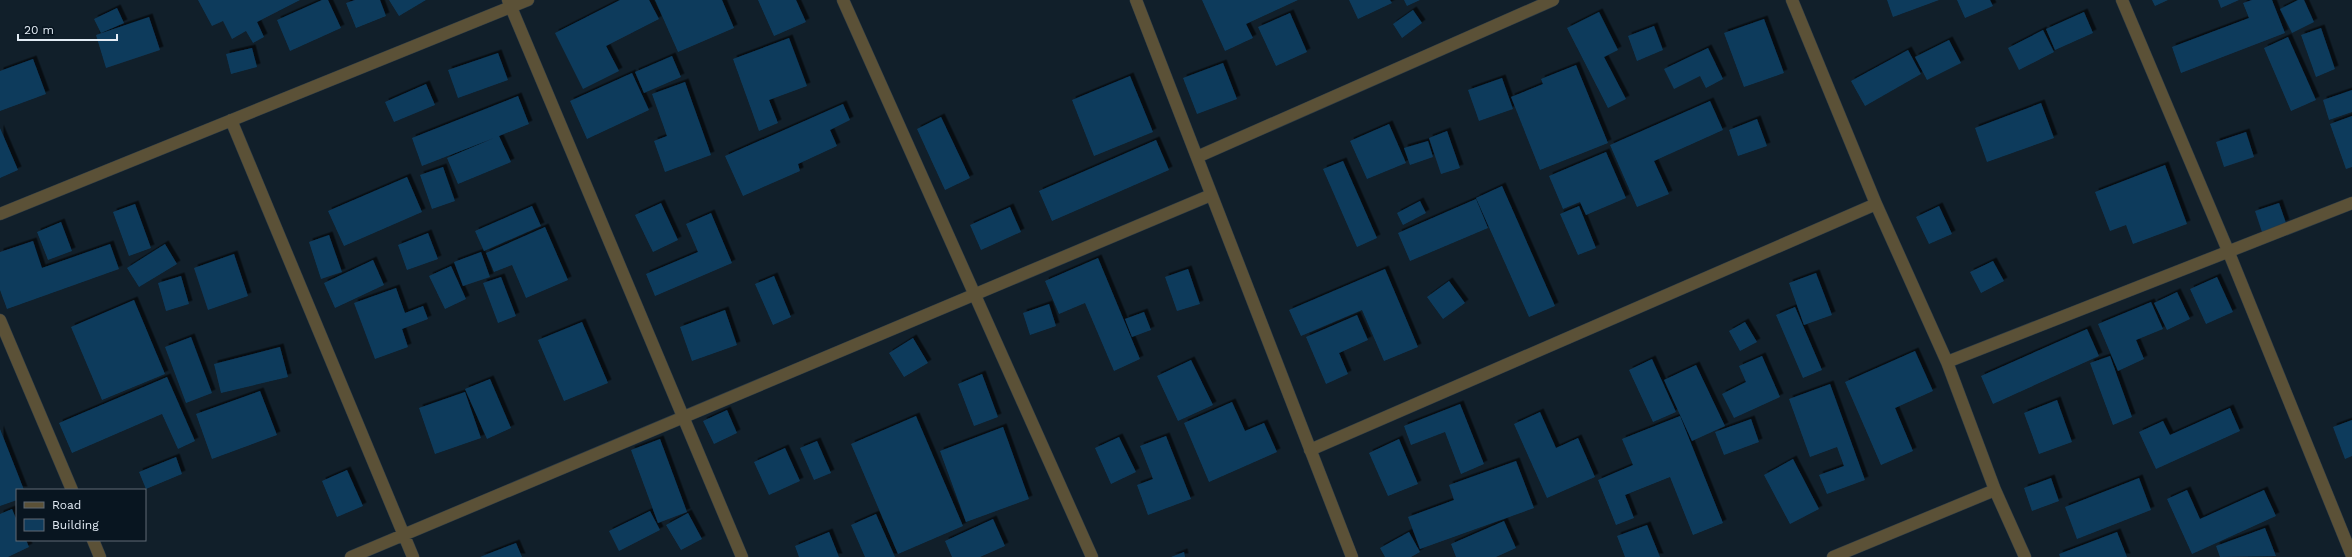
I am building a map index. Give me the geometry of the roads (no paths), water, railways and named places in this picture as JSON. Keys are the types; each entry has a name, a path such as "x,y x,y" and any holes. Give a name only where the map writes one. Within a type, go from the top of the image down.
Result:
{"street":[{"path":"0,214 231,120 509,4 528,0"},
{"path":"843,0 1092,557"},
{"path":"1136,0 1352,557"},
{"path":"1196,157 1553,0"},
{"path":"1792,0 1876,204 1947,362 1995,490 2025,557"},
{"path":"2122,0 2230,253 2352,556"},
{"path":"509,4 742,557"},
{"path":"231,120 413,557"},
{"path":"351,557 1211,195"},
{"path":"1947,362 2230,253 2352,203"},
{"path":"1310,450 1876,204"},
{"path":"0,320 72,489"},
{"path":"1833,557 1995,490"},
{"path":"93,541 100,557"}]}
